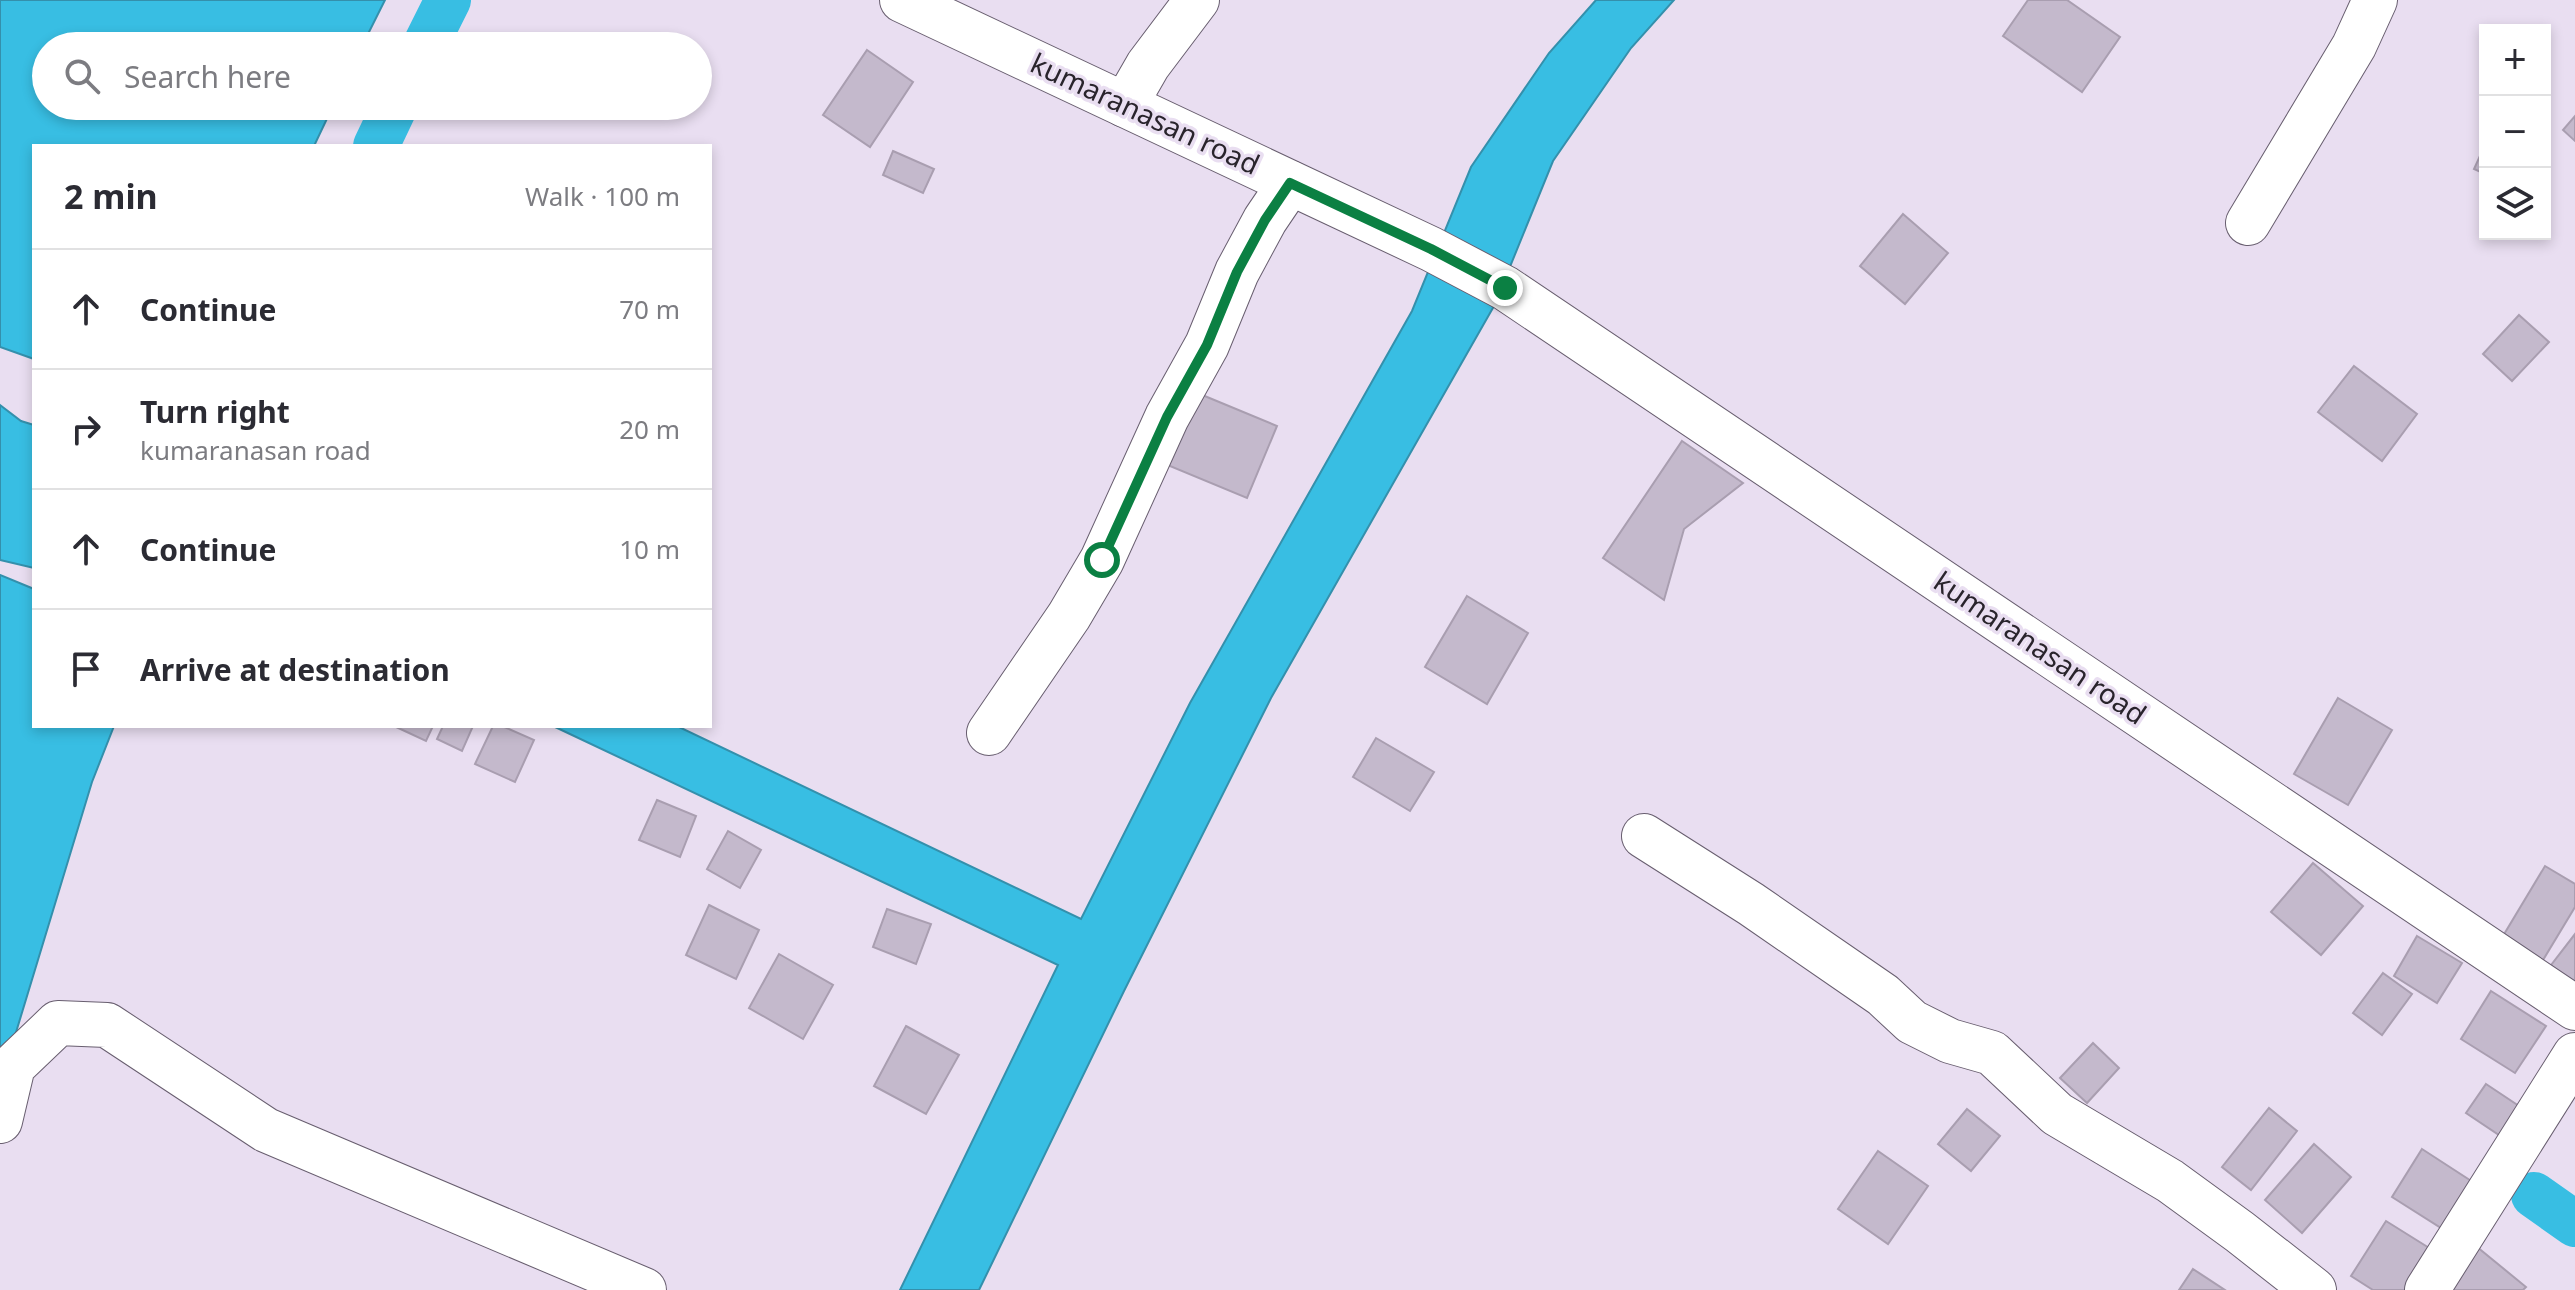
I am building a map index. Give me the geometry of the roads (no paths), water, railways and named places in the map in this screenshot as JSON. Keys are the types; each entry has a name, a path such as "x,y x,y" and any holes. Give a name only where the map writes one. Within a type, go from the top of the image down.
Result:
{"street":[{"name":"kumaranasan road","path":"902,0 1431,249 1505,288 2575,1008"},
{"path":"1125,105 1148,65 1197,0"},
{"path":"2248,223 2354,46 2375,0"},
{"path":"989,733 1069,616 1102,560 1167,417 1207,345 1237,272 1265,220 1290,183"},
{"path":"1644,836 1751,904 1883,995 1912,1022 1950,1041 1992,1053 2057,1114 2170,1181 2314,1290"},
{"path":"0,1121 13,1066 58,1023 107,1025 266,1130 644,1290"},
{"path":"2427,1290 2575,1055"}],"water":[{"path":"0,0 385,0 369,32 32,32 32,120 326,120 315,144 32,144 32,358 0,347"},
{"path":"1596,0 1674,0 1631,48 1553,161 1494,306 1271,698 979,1290 900,1290 1058,965 557,728 681,728 1081,919 1190,703 1412,311 1471,167 1549,53"},
{"path":"0,405 21,421 32,424 32,568 0,560"},
{"path":"0,575 32,588 32,728 113,728 92,782 0,1085"}],"waterway":[{"path":"432,32 448,0"},
{"path":"377,144 388,120"},
{"path":"2534,1195 2575,1224"}]}
